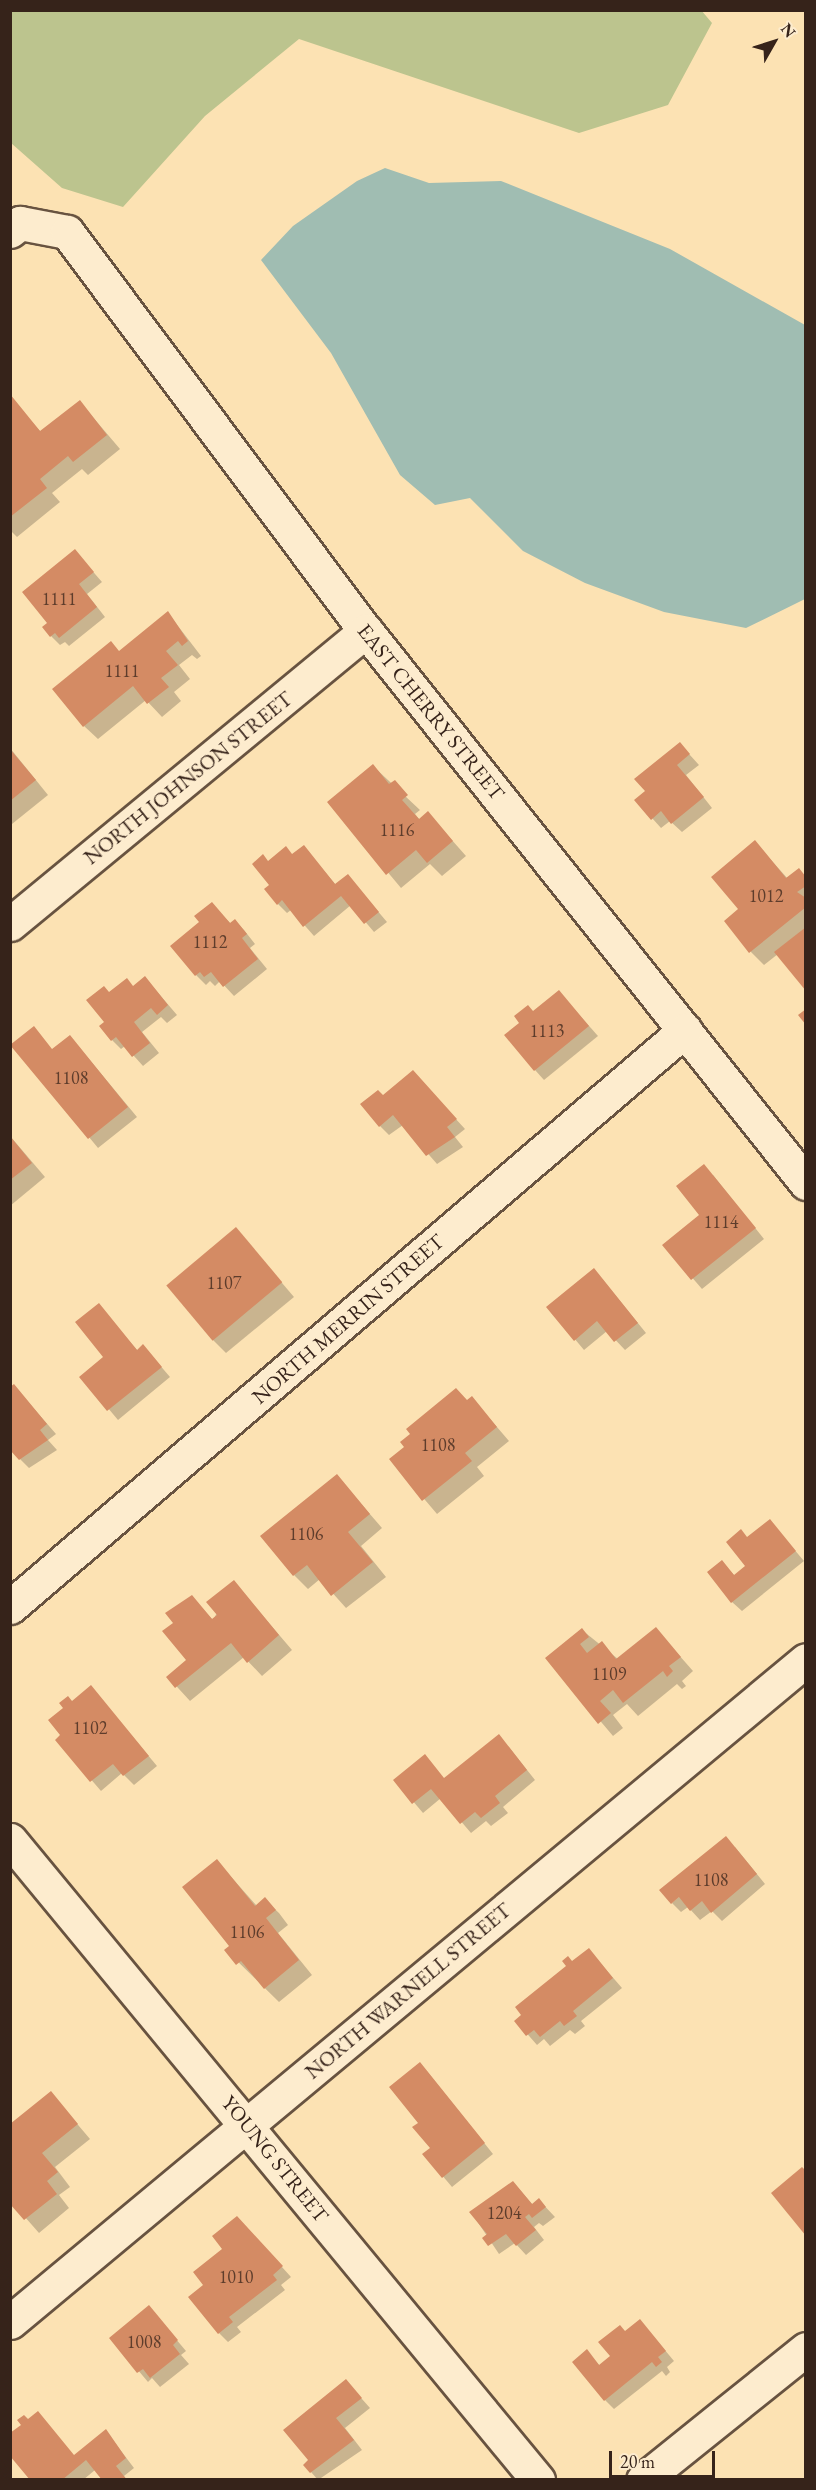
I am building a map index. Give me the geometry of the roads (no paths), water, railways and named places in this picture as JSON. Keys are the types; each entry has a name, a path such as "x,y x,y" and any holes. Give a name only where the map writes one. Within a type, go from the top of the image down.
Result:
{"street":[{"name":"EAST CHERRY STREET","path":"10,231 20,223 67,232 366,631 806,1183"},
{"name":"NORTH JOHNSON STREET","path":"10,924 366,631"},
{"name":"NORTH MERRIN STREET","path":"10,1607 685,1030"},
{"name":"NORTH WARNELL STREET","path":"10,2322 806,1660"},
{"name":"YOUNG STREET","path":"10,1840 538,2480"},
{"path":"643,2480 806,2349"}]}
